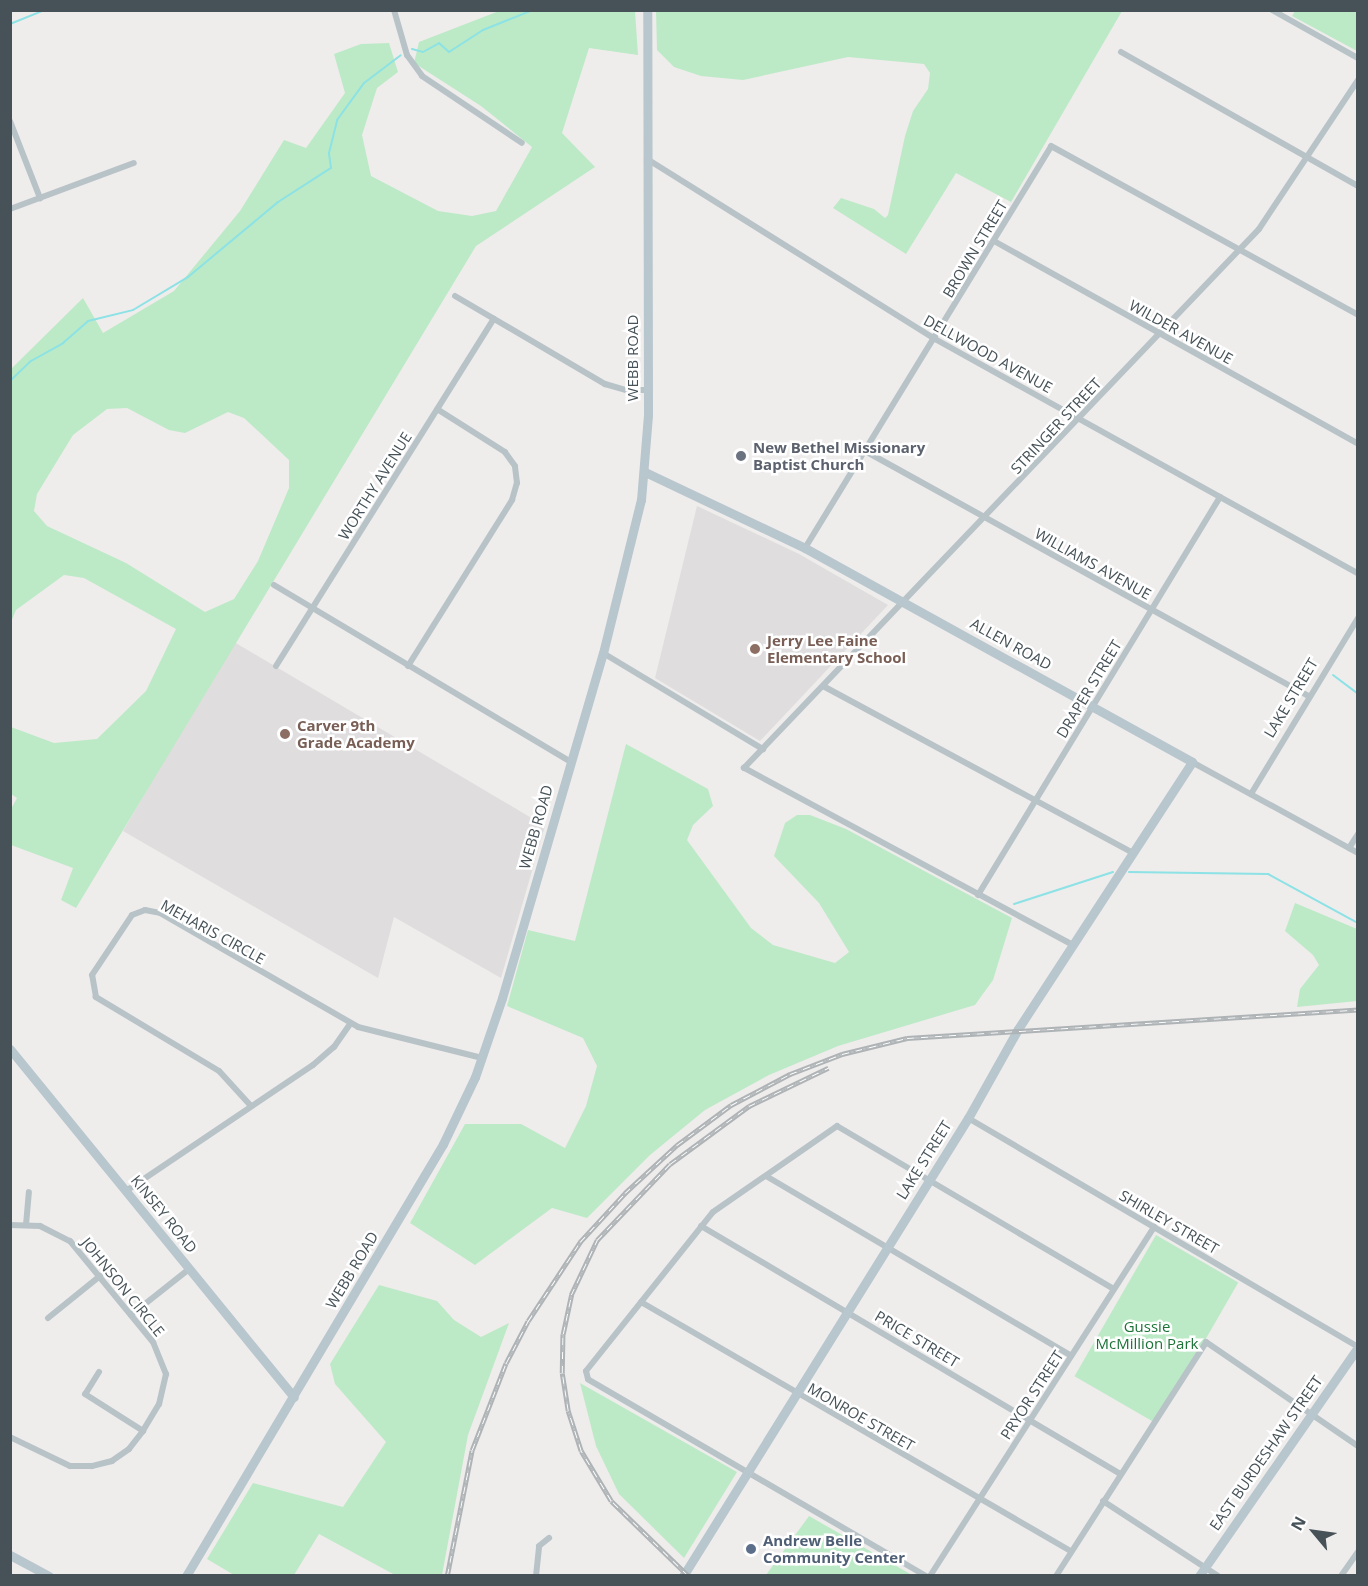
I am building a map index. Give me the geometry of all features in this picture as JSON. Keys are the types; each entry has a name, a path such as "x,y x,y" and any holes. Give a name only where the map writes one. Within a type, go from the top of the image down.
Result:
{"street":[{"path":"394,10 407,55 422,76 522,143"},
{"name":"WEBB ROAD","path":"186,1575 443,1144 482,1058 571,762 630,550 645,472 648,390 647,10"},
{"path":"1272,10 1358,58"},
{"path":"1121,52 1358,186"},
{"name":"STRINGER STREET","path":"978,895 744,768 1269,218 1358,80"},
{"path":"10,121 40,198"},
{"name":"BROWN STREET","path":"805,548 1051,146 1240,249"},
{"name":"DELLWOOD AVENUE","path":"648,159 935,339 1358,573"},
{"path":"10,209 134,163"},
{"name":"WILDER AVENUE","path":"994,241 1358,444"},
{"path":"1240,249 1358,315"},
{"path":"455,296 604,384 626,390 648,390"},
{"name":"WORTHY AVENUE","path":"276,666 494,319"},
{"path":"408,666 512,500 517,483 514,466 506,452 437,410"},
{"name":"WILLIAMS AVENUE","path":"865,451 1310,697"},
{"name":"ALLEN ROAD","path":"645,472 805,548 1358,853"},
{"name":"DRAPER STREET","path":"978,895 1220,497"},
{"path":"274,585 571,762"},
{"name":"LAKE STREET","path":"1251,794 1358,618"},
{"path":"603,653 763,749"},
{"path":"824,686 1132,853"},
{"name":"LAKE STREET","path":"683,1575 795,1392 930,1180 1018,1029 1192,762"},
{"path":"1349,848 1358,834"},
{"path":"978,895 1073,945"},
{"name":"MEHARIS CIRCLE","path":"251,1107 219,1071 96,997 92,975 128,918 140,911 160,913 350,1024 482,1058"},
{"path":"126,1191 325,1056 350,1024"},
{"name":"KINSEY ROAD","path":"10,1049 294,1397"},
{"name":"SHIRLEY STREET","path":"968,1118 1358,1347"},
{"path":"928,1575 746,1471 585,1375 713,1212 837,1126 1114,1289"},
{"path":"766,1176 1071,1356"},
{"path":"26,1225 29,1192"},
{"name":"JOHNSON CIRCLE","path":"10,1225 26,1225 62,1235 100,1276 159,1350 166,1374 159,1404 143,1431 121,1456 102,1465 80,1467 58,1462 10,1437"},
{"name":"PRICE STREET","path":"700,1226 1120,1474"},
{"name":"PRYOR STREET","path":"928,1575 980,1499 1154,1227"},
{"path":"131,1314 189,1269"},
{"path":"48,1318 100,1276"},
{"name":"MONROE STREET","path":"641,1302 1071,1551"},
{"path":"1056,1575 1206,1342 1358,1446"},
{"name":"EAST BURDESHAW STREET","path":"1202,1571 1358,1347"},
{"path":"99,1372 85,1394 143,1431"},
{"path":"1103,1501 1202,1571 1218,1575"},
{"path":"536,1575 539,1546 549,1538"},
{"path":"1341,1575 1358,1552"},
{"path":"10,1555 32,1572 49,1575"}],"shaded area":[{"name":"Jerry Lee Faine Elementary School","path":"697,506 799,554 888,605 760,741 655,678"},
{"name":"Carver 9th Grade Academy","path":"234,642 545,826 501,978 394,917 378,978 123,831"}],"green space":[{"path":"656,10 1122,11 1011,202 956,173 906,254 833,208 841,198 874,209 885,218 888,215 905,136 913,111 928,89 930,73 924,64 848,57 743,80 701,76 674,67 657,50"},
{"path":"499,11 635,11 638,55 589,48 562,133 595,167 476,246 76,908 61,900 73,868 11,845 11,809 17,798 11,794 11,727 54,743 97,739 146,691 176,629 84,578 64,575 16,610 11,622 11,369 83,298 103,333 174,291 240,211 284,140 306,148 345,93 334,54 361,44 389,43 398,72 377,88 362,135 371,176 438,211 472,216 496,211 532,147 481,106 414,63 419,42","holes":["127,408 169,430 185,433 228,412 244,418 289,460 289,488 258,561 234,599 205,612 126,563 47,526 34,511 37,494 73,435 107,409"]},
{"path":"1295,11 1357,11 1357,51 1292,16"},
{"path":"626,744 708,789 713,806 693,825 687,840 751,928 773,945 835,963 849,952 819,903 774,856 785,823 797,815 810,815 846,829 1012,918 993,980 975,1005 838,1046 769,1075 705,1110 650,1155 587,1218 552,1208 475,1265 410,1223 465,1124 521,1124 565,1148 586,1106 597,1066 583,1038 507,1006 528,930 575,941"},
{"path":"1295,903 1357,929 1357,1001 1297,1007 1300,989 1319,965 1313,955 1285,931"},
{"name":"Gussie McMillion Park","path":"1156,1235 1238,1282 1157,1424 1074,1376"},
{"path":"379,1285 437,1301 454,1320 481,1337 509,1323 468,1435 442,1575 395,1575 319,1534 294,1575 234,1575 207,1559 253,1483 343,1507 386,1442 335,1384 330,1364"},
{"path":"580,1383 737,1472 684,1558 619,1494 596,1446"},
{"path":"809,1516 912,1575 766,1575"}],"waterway":[{"path":"10,24 44,10"},
{"path":"412,49 423,52 439,43 449,52 483,30 533,10"},
{"path":"10,381 31,361 63,343 88,321 133,310 188,277 278,202 331,168 329,153 337,120 364,83 401,55"},
{"path":"1333,675 1358,694"},
{"path":"1014,904 1113,872"},
{"path":"1129,872 1268,874 1358,923"}],"railway":[{"path":"447,1576 472,1450 506,1363 528,1321 580,1242 625,1193 677,1145 731,1105 790,1074 842,1054 907,1038 1358,1010"},
{"path":"688,1576 611,1501 581,1451 568,1411 562,1373 563,1334 571,1295 597,1240 670,1164 749,1106 828,1068"}],"place":[{"name":"New Bethel Missionary Baptist Church","path":"741,456"},
{"name":"Jerry Lee Faine Elementary School","path":"755,649"},
{"name":"Carver 9th Grade Academy","path":"285,734"},
{"name":"Andrew Belle Community Center","path":"751,1549"}]}
